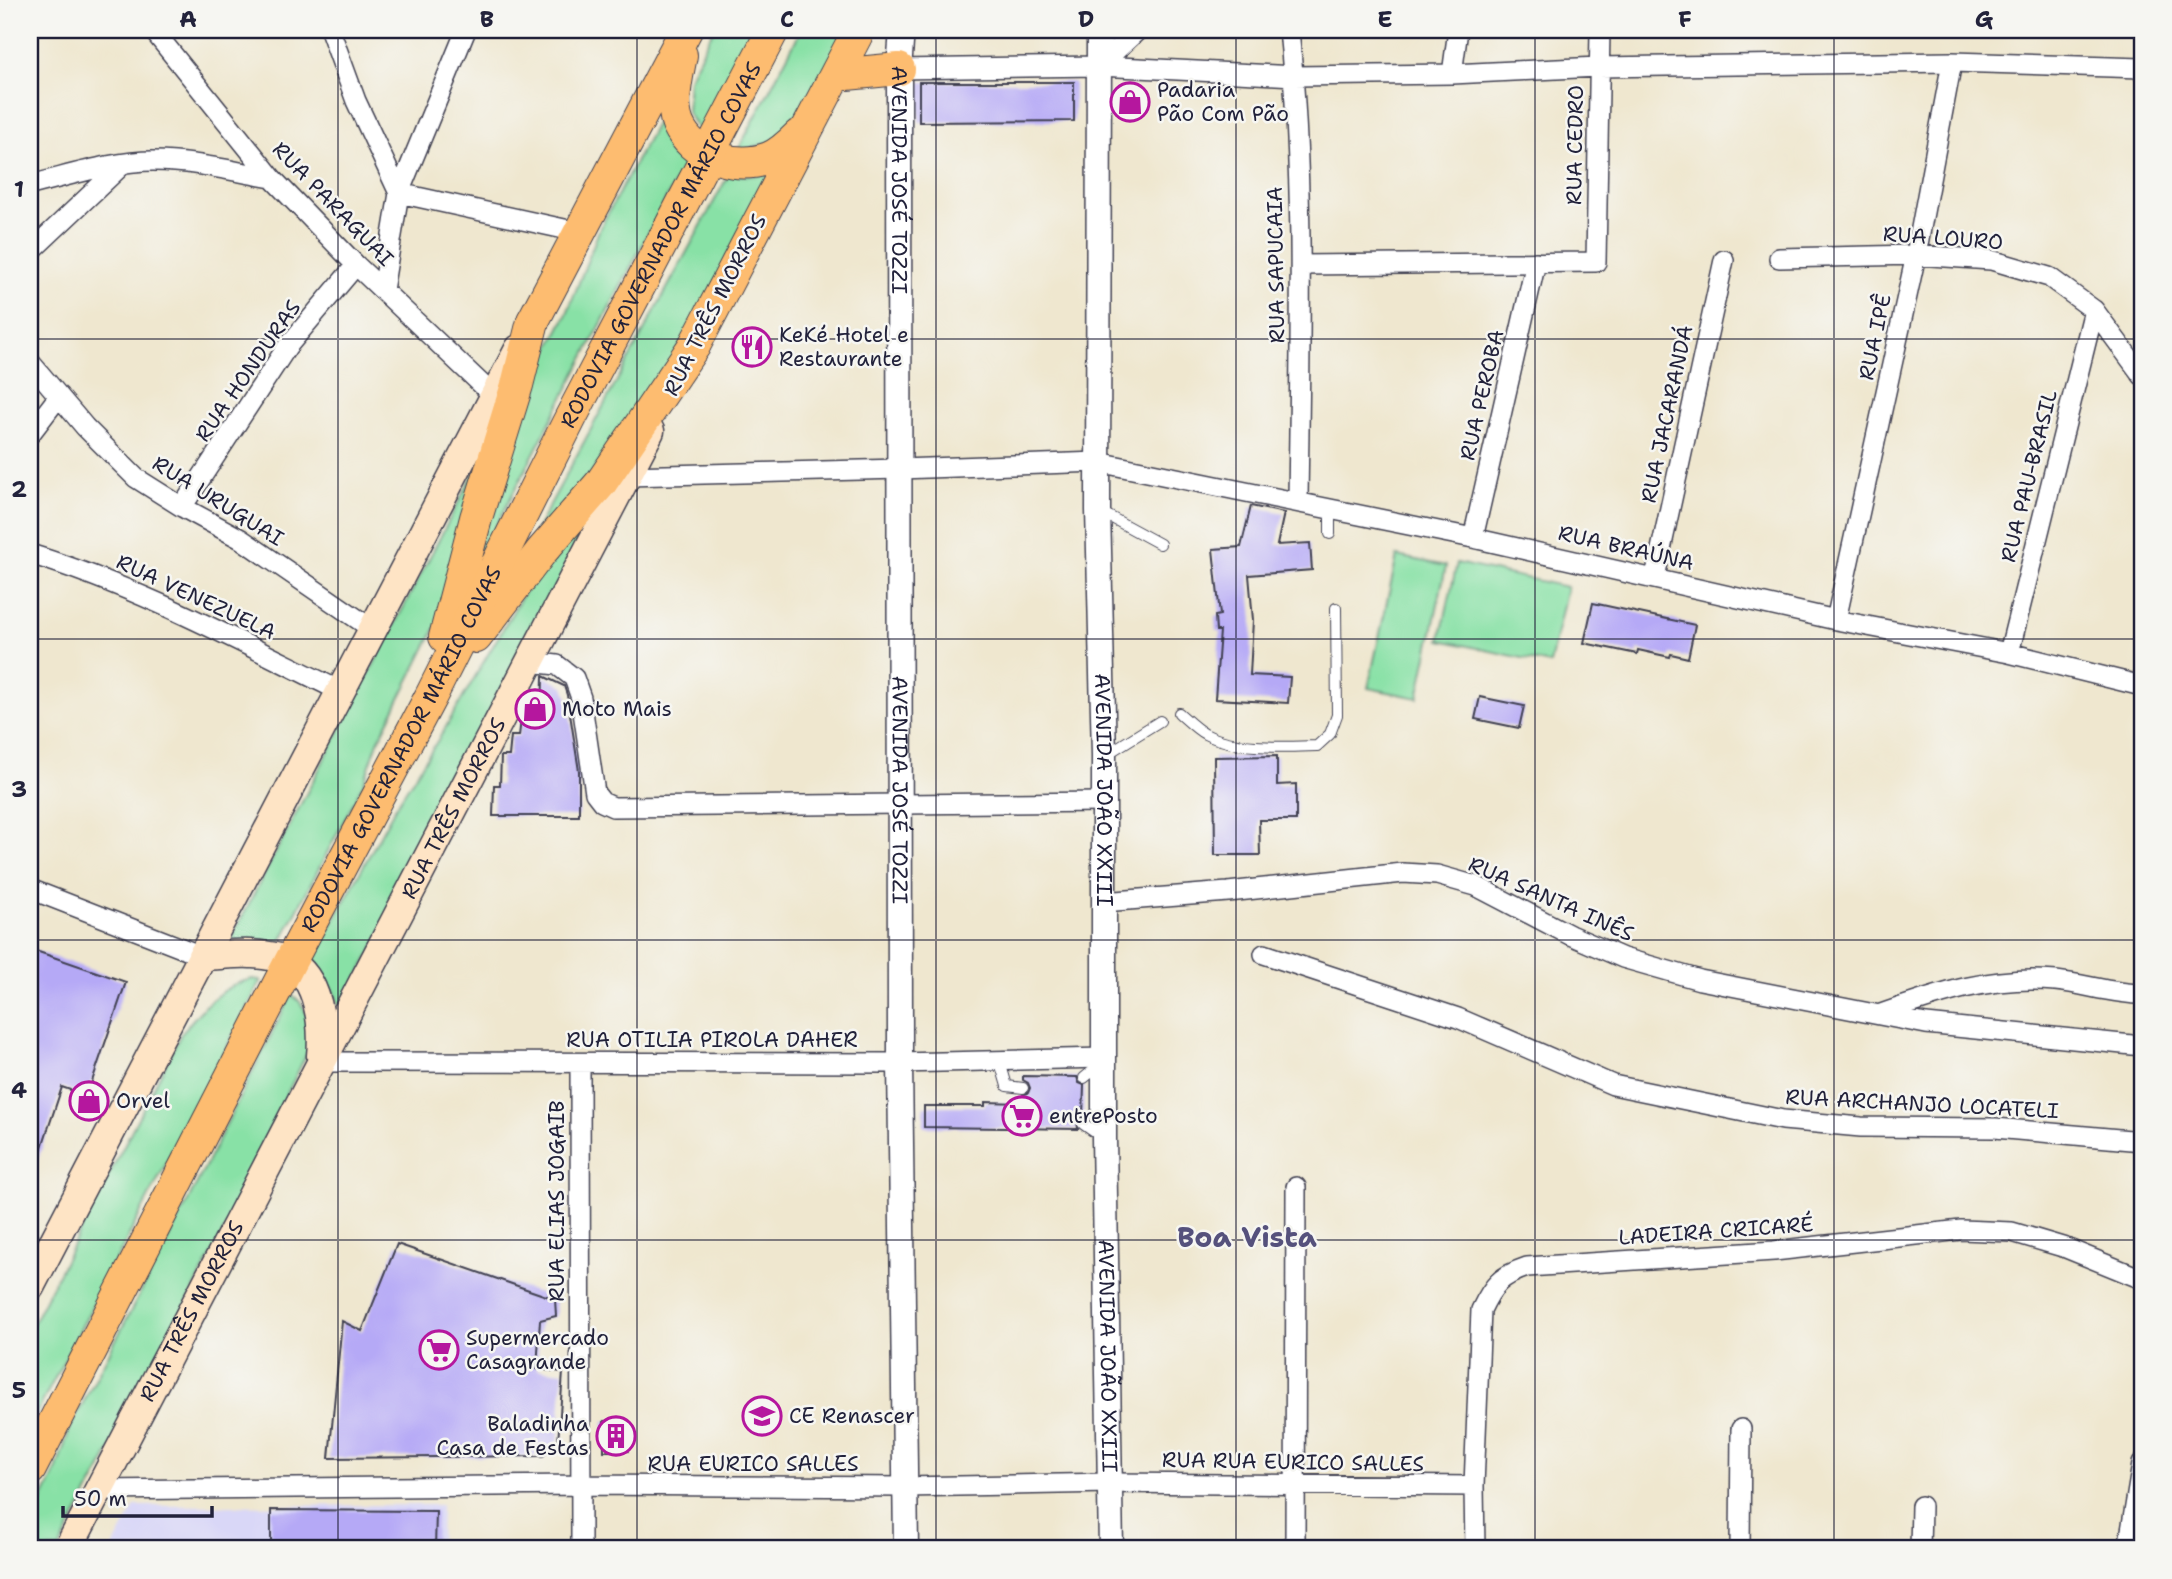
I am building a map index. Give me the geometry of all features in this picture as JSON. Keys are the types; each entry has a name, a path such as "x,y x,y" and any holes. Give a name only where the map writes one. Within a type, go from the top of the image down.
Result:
{"main road":[{"path":"686,30 678,72 675,112 680,130 691,142 708,155 743,163 770,157 789,146 807,127"},
{"path":"30,1287 578,232 686,30"},
{"name":"RODOVIA GOVERNADOR MÁRIO COVAS","path":"30,1469 290,962 431,696 570,417 773,30"},
{"name":"RUA TRÊS MORROS","path":"68,1549 859,30"},
{"path":"836,75 899,69"},
{"path":"431,696 476,518 517,385 533,321"},
{"path":"431,696 541,552 601,483 694,346"},
{"path":"202,956 250,954 290,962 304,976 316,997 322,1021 320,1062"}],"street":[{"name":"RUA PARAGUAI","path":"153,30 272,178 356,265 494,396"},
{"path":"330,30 356,101 399,193"},
{"path":"383,290 399,193 466,30"},
{"name":"AVENIDA JOSÉ TOZZI","path":"902,30 899,69 900,1063 906,1549"},
{"name":"AVENIDA JOÃO XXIII","path":"1099,30 1098,510 1104,755 1104,1138 1111,1549"},
{"path":"1099,66 1138,30"},
{"name":"RUA SAPUCAIA","path":"1289,30 1294,76 1301,265 1298,500"},
{"path":"1452,74 1458,30"},
{"name":"RUA CEDRO","path":"1536,262 1596,262 1600,30"},
{"path":"899,69 1099,66 1294,76 1452,74 1598,67 1952,62 2142,68"},
{"name":"RUA IPÊ","path":"1836,620 1916,255 1952,62"},
{"path":"30,186 123,164 152,161 272,178"},
{"path":"30,252 123,164"},
{"path":"399,193 578,232"},
{"name":"RUA LOURO","path":"1779,258 1916,255 1991,260 2049,277 2094,310 2142,375"},
{"name":"RUA JACARANDÁ","path":"1655,577 1724,260"},
{"path":"1301,265 1536,262"},
{"name":"RUA PEROBA","path":"1473,538 1536,262"},
{"name":"RUA HONDURAS","path":"182,508 287,347 356,265"},
{"name":"RUA PAU-BRASIL","path":"2009,653 2094,310"},
{"name":"RUA URUGUAI","path":"30,362 85,427 136,478 182,508 241,539 372,629"},
{"path":"30,434 59,396"},
{"name":"RUA BRAÚNA","path":"626,476 1098,462 1298,500 1655,577 1836,620 2009,653 2142,686"},
{"name":"RUA VENEZUELA","path":"30,554 77,568 148,597 340,691"},
{"path":"529,662 557,665 574,678 582,698 595,793 602,802 613,807 1104,802"},
{"name":"RUA SANTA INÊS","path":"1103,902 1403,873 1437,875 1476,886 1570,935 1623,958 1700,980 1926,1024 2142,1046"},
{"path":"30,889 202,956"},
{"name":"RUA ARCHANJO LOCATELI","path":"1264,954 1458,1018 1596,1080 1651,1093 1783,1120 1861,1127 1995,1128 2142,1141"},
{"path":"1880,1014 1939,993 2007,979 2057,981 2128,994 2142,994"},
{"name":"RUA OTILIA PIROLA DAHER","path":"320,1062 900,1063 1104,1060"},
{"name":"RUA ELIAS JOGAIB","path":"580,1063 581,1549"},
{"path":"1295,1549 1296,1187"},
{"name":"LADEIRA CRICARÉ","path":"1475,1549 1474,1486 1481,1310 1491,1289 1508,1273 1527,1267 1774,1251 1961,1230 2012,1232 2066,1248 2142,1279"},
{"path":"1740,1549 1741,1429"},
{"path":"2128,1549 2142,1464"},
{"name":"RUA EURICO SALLES","path":"100,1490 581,1485 905,1487 1111,1483"},
{"name":"RUA RUA EURICO SALLES","path":"1111,1483 1474,1486"},
{"path":"1920,1549 1921,1506"}],"lane":[{"path":"1330,508 1330,534"},
{"path":"1098,510 1160,544"},
{"path":"1179,713 1203,733 1219,740 1269,747 1317,746 1330,734 1337,715 1336,608"},
{"path":"1104,755 1160,721"},
{"path":"1084,1078 1104,1060"},
{"path":"1000,1062 1007,1086 1023,1088"},
{"path":"1083,1124 1104,1138"}],"shaded area":[{"path":"441,1505 440,1549 112,1549 135,1506"}],"green space":[{"path":"713,30 754,30 700,133 687,112 689,79"},
{"path":"801,30 852,30 791,136 737,152"},
{"path":"664,109 690,153 466,584 531,383 566,316 600,228"},
{"path":"779,171 649,399 512,575 729,174 754,176"},
{"path":"494,434 444,611 378,742 364,782 281,941 234,941 231,938"},
{"path":"623,470 341,1010 313,959 396,806 443,732 533,577"},
{"path":"1397,556 1446,566 1418,698 1368,688"},
{"path":"1457,563 1567,587 1550,664 1440,640"},
{"path":"253,979 261,981 30,1426 30,1329 181,1034 204,1007 222,992"},
{"path":"291,995 307,1015 312,1043 256,1157 239,1202 59,1549 30,1549 30,1526 56,1471 71,1426"}],"building":[{"path":"919,82 1074,82 1074,121 919,122"},
{"path":"1251,506 1284,513 1277,545 1310,543 1312,570 1249,575 1253,620 1250,675 1290,677 1288,703 1215,699 1220,631 1216,631 1215,616 1220,615 1213,549 1241,547"},
{"path":"1593,603 1695,625 1688,658 1638,650 1637,654 1584,643"},
{"path":"543,676 564,686 567,695 579,771 579,816 493,816 494,785 500,785 501,756 509,756 511,736 519,736 521,719 542,719"},
{"path":"1480,697 1524,706 1519,728 1475,719"},
{"path":"1277,756 1277,785 1296,784 1296,820 1259,820 1260,855 1215,855 1214,757"},
{"path":"30,949 126,982 87,1096 62,1087 33,1174 30,1174"},
{"path":"1023,1076 1077,1077 1079,1083 1084,1085 1083,1117 1077,1120 1078,1129 924,1127 924,1106 985,1106 985,1102 1022,1103 1023,1095 1028,1093 1030,1088"},
{"name":"Supermercado Casagrande","path":"397,1244 555,1299 556,1316 540,1320 537,1369 563,1372 558,1443 543,1456 329,1458 342,1321 362,1331"},
{"name":"Baladinha Casa de Festas","path":"604,1421 629,1421 628,1451 604,1451"},
{"path":"271,1510 436,1511 435,1549 271,1549"}],"place":[{"name":"Padaria Pão Com Pão","path":"1130,102"},
{"name":"KeKé Hotel e Restaurante","path":"752,347"},
{"name":"Moto Mais","path":"535,709"},
{"name":"Orvel","path":"89,1101"},
{"name":"entrePosto","path":"1022,1116"},
{"name":"Supermercado Casagrande","path":"439,1350"},
{"name":"CE Renascer","path":"762,1416"},
{"name":"Baladinha Casa de Festas","path":"616,1436"}],"district":[{"name":"Boa Vista","path":"1247,1237"}]}
